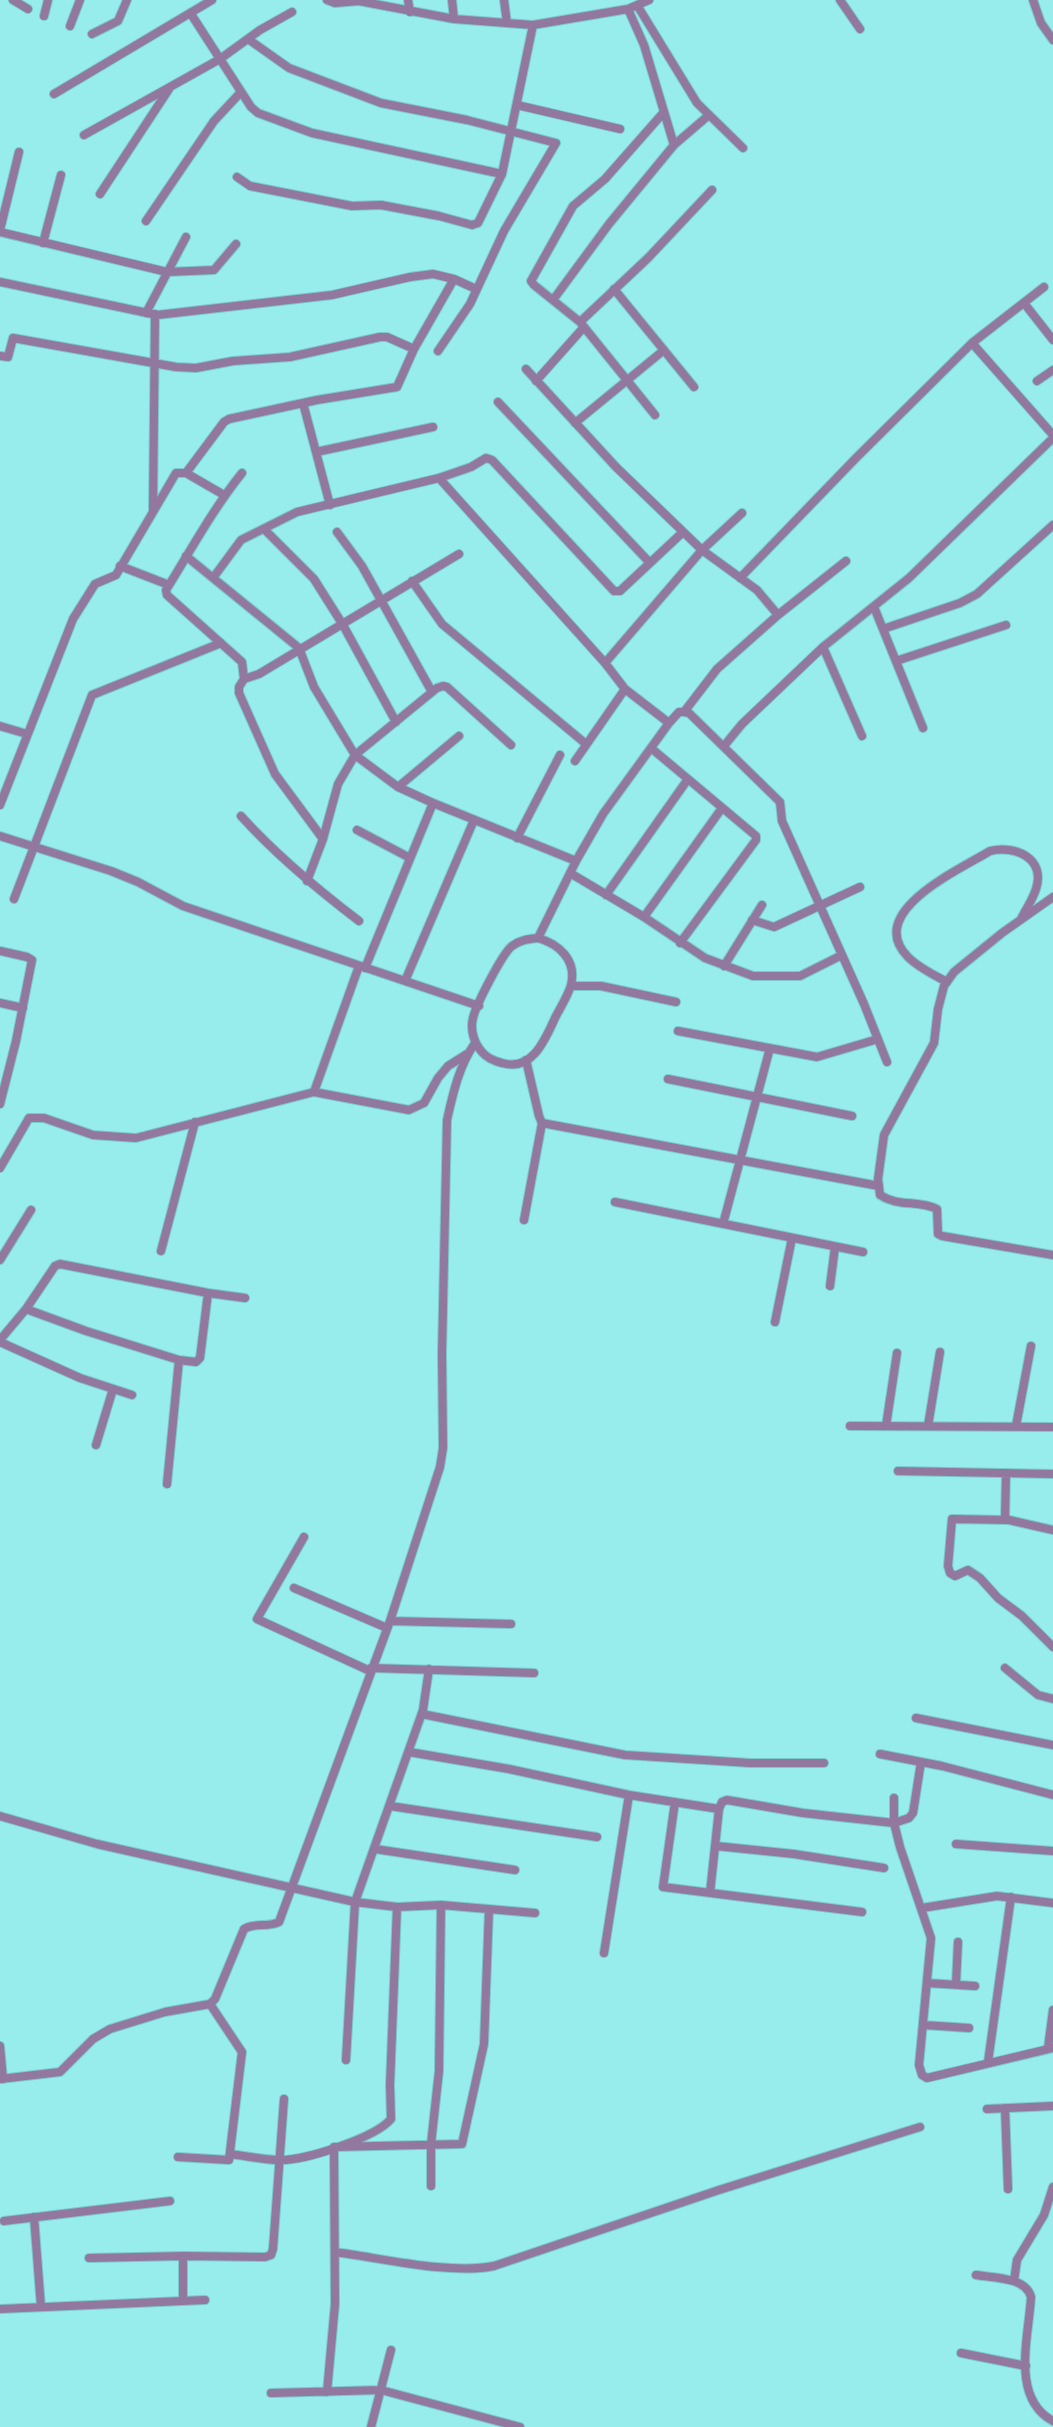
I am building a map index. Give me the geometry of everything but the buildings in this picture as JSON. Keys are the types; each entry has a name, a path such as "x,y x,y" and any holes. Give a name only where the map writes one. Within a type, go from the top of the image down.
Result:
{"street":[{"path":"13,0 28,9"},
{"path":"44,16 48,0"},
{"path":"70,26 80,0"},
{"path":"92,34 118,21 127,0"},
{"path":"54,94 213,0"},
{"path":"327,0 334,3 359,1 454,19 532,25 628,9 649,0"},
{"path":"408,0 410,12"},
{"path":"452,0 454,19"},
{"path":"504,0 507,24"},
{"path":"840,0 860,29"},
{"path":"1033,0 1041,23 1053,40"},
{"path":"637,5 697,103 743,148"},
{"path":"628,9 644,45 674,146"},
{"path":"84,135 220,59 292,12"},
{"path":"191,14 251,107 258,113 312,133 502,174"},
{"path":"237,177 250,186 352,206 381,206 439,216 472,225 478,223 502,174 532,25"},
{"path":"248,39 289,68 381,103 512,131 554,142 556,145 504,231 470,304 438,351"},
{"path":"100,194 171,86"},
{"path":"146,222 214,121 241,92"},
{"path":"517,105 620,129"},
{"path":"655,415 582,324 531,281 573,206 604,179 664,112"},
{"path":"553,300 609,224 674,146 709,115"},
{"path":"19,152 0,231 167,272 214,270 236,244"},
{"path":"43,243 61,175"},
{"path":"537,381 582,324 712,190"},
{"path":"153,511 154,362 151,314 167,272 186,237"},
{"path":"0,282 151,314 332,295 433,274 454,279 476,289"},
{"path":"186,473 224,422 303,403 397,387 414,349 454,279"},
{"path":"740,578 833,481 972,344 1044,287"},
{"path":"615,290 694,387"},
{"path":"1024,303 1053,340"},
{"path":"0,356 8,357 13,338 196,368 232,361 290,357 380,337 387,337 414,349"},
{"path":"724,746 742,724 823,647 909,578 1053,436 972,344"},
{"path":"575,423 663,350"},
{"path":"526,369 616,467 702,550 757,590 778,615"},
{"path":"1037,381 1053,370"},
{"path":"498,402 650,563"},
{"path":"303,403 330,505"},
{"path":"316,453 433,427"},
{"path":"213,578 235,545 297,512 439,478 471,467 486,458 492,460 614,591 620,591 683,532"},
{"path":"0,806 80,606 95,584 111,578 120,566 176,473 186,473 224,495"},
{"path":"242,473 224,495 166,590 170,600 242,662 244,679 239,687 239,693 275,774 323,839"},
{"path":"439,478 605,663 625,689 669,723"},
{"path":"605,663 702,550 742,513"},
{"path":"883,629 960,603 977,594 1029,544 1053,525"},
{"path":"264,529 314,579 343,625 396,722"},
{"path":"337,532 362,566 432,692"},
{"path":"244,679 259,674 459,554"},
{"path":"186,556 299,648 314,687 355,755 398,787 576,861"},
{"path":"684,712 717,669 778,615 846,561"},
{"path":"120,566 169,585"},
{"path":"412,581 442,624 586,744"},
{"path":"874,607 923,728"},
{"path":"896,661 1006,625"},
{"path":"14,899 92,695 221,643"},
{"path":"823,647 862,736"},
{"path":"307,881 323,839 338,784 355,755 432,692 443,686 447,687 511,745"},
{"path":"575,761 625,689"},
{"path":"538,938 576,861 603,814 669,723 679,712 689,713 780,802 782,820 887,1062"},
{"path":"0,726 27,734"},
{"path":"398,787 459,736"},
{"path":"651,748 756,836 756,840 680,943"},
{"path":"518,838 560,755"},
{"path":"606,895 688,779"},
{"path":"314,1092 362,967 433,803"},
{"path":"644,917 722,808"},
{"path":"241,816 266,844 307,881 359,921"},
{"path":"405,981 474,820"},
{"path":"357,830 410,858"},
{"path":"0,836 138,882 183,906 479,1006"},
{"path":"947,982 914,963 898,943 895,930 901,915 916,897 990,851 1001,848 1017,850 1027,856 1036,867 1037,887 1021,919"},
{"path":"570,873 644,917 705,958 753,976 800,976 842,955"},
{"path":"752,920 774,927 860,887"},
{"path":"1053,897 954,972 947,982 938,1009 934,1043 884,1135 880,1149 879,1186 880,1195 889,1201 897,1204 928,1205 937,1209 938,1234 942,1236 1053,1256"},
{"path":"724,966 762,905"},
{"path":"538,938 561,949 570,966 571,986 540,1049 519,1064 506,1065 483,1054 475,1043 472,1030 473,1017 504,954 513,945 525,939 538,938"},
{"path":"0,951 32,960 0,1104"},
{"path":"571,986 601,986 676,1002"},
{"path":"0,1003 23,1008"},
{"path":"678,1031 817,1057 878,1039"},
{"path":"0,2046 2,2079 60,2073 93,2039 110,2030 165,2012 210,2004 215,1999 244,1929 252,1924 271,1926 279,1922 388,1624 440,1467 443,1448 442,1353 447,1120 455,1085 467,1054 475,1043"},
{"path":"723,1224 771,1048"},
{"path":"0,1168 29,1118 44,1118 93,1135 136,1138 314,1092 409,1110 424,1103 438,1078 448,1066 467,1054"},
{"path":"525,1220 542,1122 526,1060"},
{"path":"668,1079 852,1116"},
{"path":"161,1251 195,1122"},
{"path":"542,1122 879,1186"},
{"path":"615,1202 863,1252"},
{"path":"0,1260 31,1210"},
{"path":"775,1322 792,1238"},
{"path":"830,1286 835,1246"},
{"path":"132,1395 80,1378 0,1341 56,1266 60,1264 244,1298"},
{"path":"26,1309 86,1331 179,1360 196,1362 200,1358 208,1293"},
{"path":"1016,1426 1031,1346"},
{"path":"928,1426 940,1352"},
{"path":"886,1426 897,1353"},
{"path":"167,1484 179,1360"},
{"path":"96,1445 113,1389"},
{"path":"850,1426 1053,1426"},
{"path":"898,1471 1053,1474"},
{"path":"1005,1520 1006,1473"},
{"path":"1053,1530 1005,1520 952,1519 948,1569 955,1576 968,1570 980,1578 998,1598 1022,1616 1053,1647"},
{"path":"304,1537 257,1619 371,1669 534,1673"},
{"path":"294,1588 388,1624 511,1624"},
{"path":"1005,1668 1038,1695 1053,1699"},
{"path":"346,2060 355,1902 422,1714 429,1669"},
{"path":"422,1714 625,1755 750,1763 824,1763"},
{"path":"916,1718 1053,1745"},
{"path":"409,1752 509,1769 629,1795 719,1809"},
{"path":"880,1754 1053,1795"},
{"path":"710,1893 719,1809 722,1802 727,1800 803,1813 894,1823 909,1818 913,1813 921,1762"},
{"path":"604,1953 629,1795"},
{"path":"894,1798 894,1823 900,1847 931,1938 919,2065 922,2075 927,2078 1051,2048 1053,2010"},
{"path":"675,1802 663,1887 862,1912"},
{"path":"390,1806 597,1837"},
{"path":"0,1816 97,1844 355,1902 397,1907 441,1905 536,1913"},
{"path":"956,1845 1053,1851"},
{"path":"716,1846 794,1854 884,1868"},
{"path":"375,1849 515,1870"},
{"path":"922,1908 998,1896 1053,1902"},
{"path":"988,2062 1011,1897"},
{"path":"431,2186 431,2144 439,2071 441,1905"},
{"path":"230,2154 280,2160 303,2158 372,2134 384,2127 391,2119 390,2085 397,1907"},
{"path":"334,2147 462,2144 484,2044 489,1909"},
{"path":"956,1984 958,1942"},
{"path":"927,1983 975,1986"},
{"path":"178,2157 225,2162 229,2160 242,2052 210,2004"},
{"path":"923,2025 969,2028"},
{"path":"89,2258 183,2256 265,2258 271,2255 284,2099"},
{"path":"987,2109 1053,2106"},
{"path":"1005,2108 1008,2188"},
{"path":"335,2252 476,2270 920,2127"},
{"path":"327,2392 335,2304 334,2147"},
{"path":"1014,2281 1017,2260 1044,2216 1053,2187"},
{"path":"4,2221 170,2201"},
{"path":"34,2217 41,2307"},
{"path":"183,2256 183,2301"},
{"path":"976,2275 1014,2281 1026,2286 1031,2297 1026,2387 1032,2401 1045,2416 1053,2421"},
{"path":"0,2309 205,2300"},
{"path":"371,2427 391,2350"},
{"path":"961,2353 1026,2366"},
{"path":"271,2393 381,2390 520,2427"}]}
